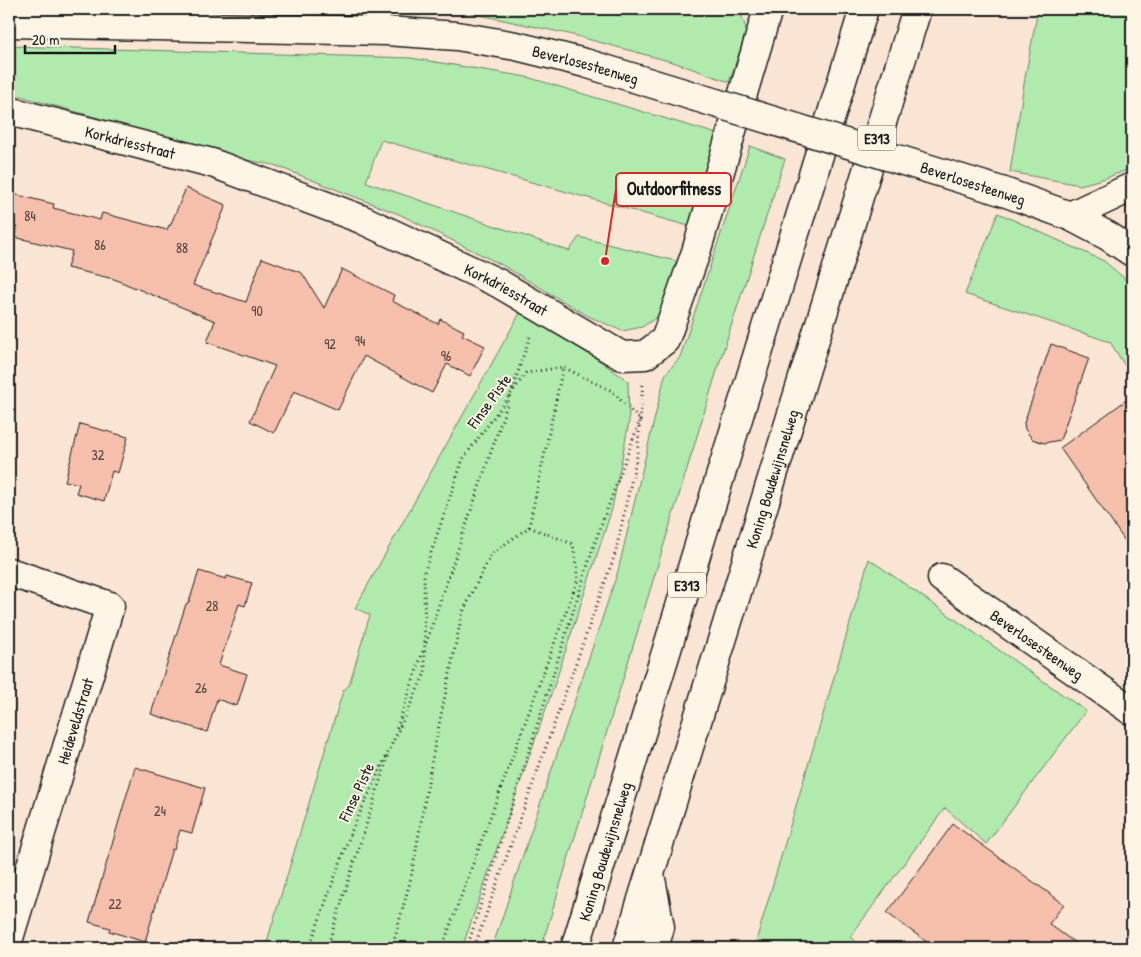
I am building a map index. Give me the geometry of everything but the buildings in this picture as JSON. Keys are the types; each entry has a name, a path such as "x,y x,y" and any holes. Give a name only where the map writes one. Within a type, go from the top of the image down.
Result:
{"main road":[{"path":"645,355 665,340 696,252 768,9"},
{"name":"Koning Boudewijnsnelweg","path":"575,948 864,9"},
{"name":"Koning Boudewijnsnelweg","path":"627,948 917,9"},
{"name":"Beverlosesteenweg","path":"9,23 386,31 457,36 516,46 585,63 1004,192 1070,216 1108,236 1132,252"},
{"name":"Korkdriesstraat","path":"9,111 212,163 360,219 498,282 622,356 645,355"},
{"path":"1070,216 1132,187"},
{"name":"Heideveldstraat","path":"9,572 110,606 9,938"},
{"name":"Beverlosesteenweg","path":"942,578 1132,711"},
{"path":"650,873 660,927 654,948"}],"path":[{"path":"327,948 392,744 540,307"},
{"path":"474,948 615,554 637,456 645,355"},
{"path":"392,948 411,878 434,749 462,614 492,554 529,527 563,367 612,391 640,420"},
{"name":"Finse Piste","path":"309,948 351,832 425,673 424,573 462,458 526,373 563,367"},
{"path":"467,948 595,542 640,420"},
{"path":"442,948 578,579 573,544 529,527"}],"green space":[{"path":"404,9 737,9 740,11 747,31 729,82 676,63 569,34 461,11"},
{"path":"1038,9 1132,9 1132,168 1080,185 1010,172"},
{"path":"9,46 411,58 527,77 717,134 692,227 381,140 366,182 569,251 579,237 680,262 659,316 642,327 622,331 588,316 502,265 401,215 274,165 251,161 9,93"},
{"path":"750,146 785,159 719,364 541,948 492,948 618,571 665,375 680,357"},
{"path":"998,213 1104,261 1132,285 1132,377 1110,342 965,294"},
{"path":"520,313 597,359 628,381 629,422 612,509 554,686 462,948 265,948 343,691 349,685 370,615 355,608"},
{"path":"869,559 1086,711 986,844 945,808 850,937 863,948 754,948"}],"place":[{"name":"Outdoorfitness","path":"605,261"}]}
